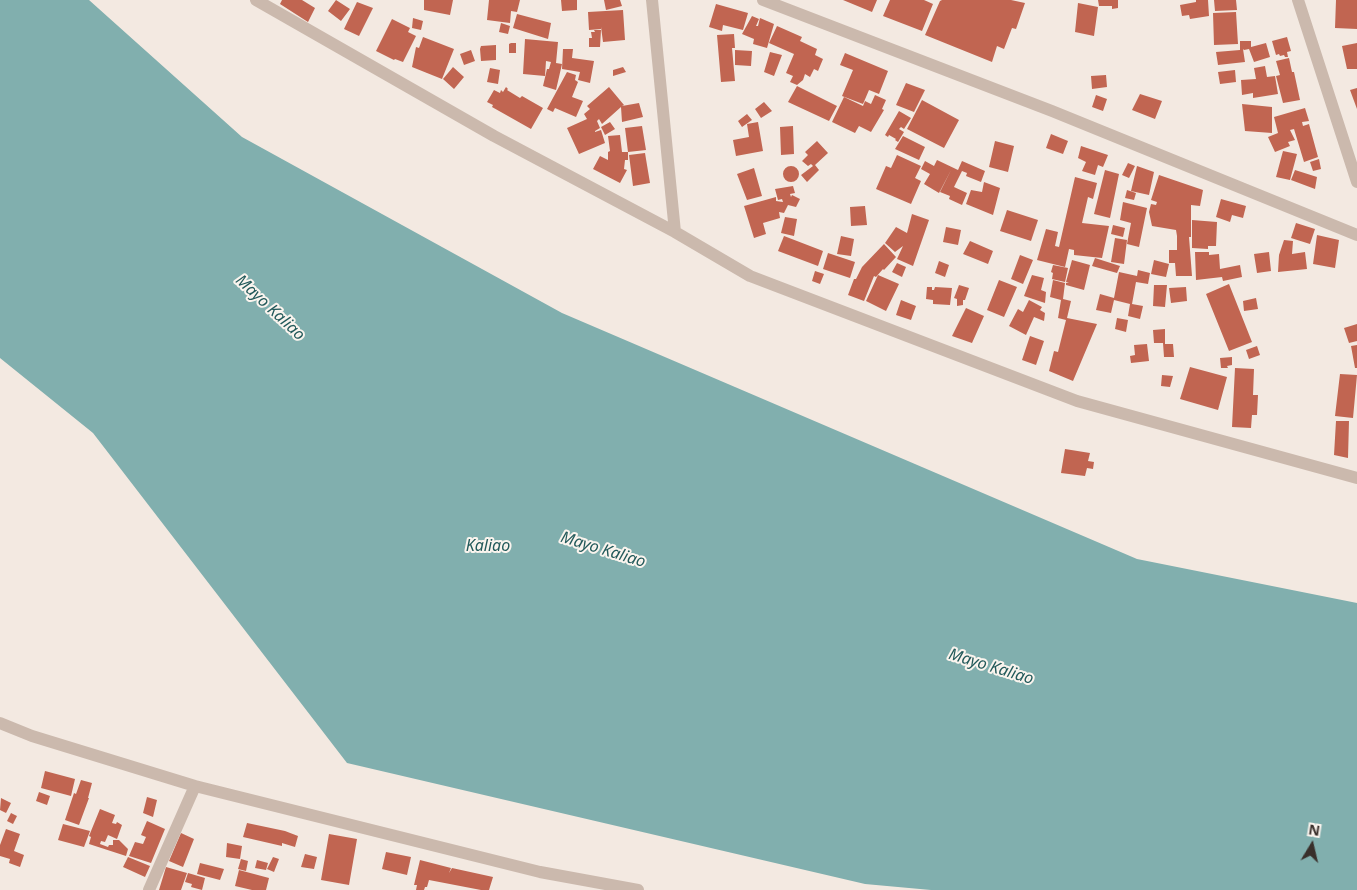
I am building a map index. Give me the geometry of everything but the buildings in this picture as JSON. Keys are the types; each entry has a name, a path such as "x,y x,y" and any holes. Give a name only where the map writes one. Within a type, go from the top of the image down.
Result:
{"street":[{"path":"256,0 494,136 675,232 750,276 1077,401 1357,478"},
{"path":"652,0 675,232"},
{"path":"762,0 1052,111 1357,235"},
{"path":"1298,0 1354,165 1357,182"},
{"path":"0,723 32,736 195,786 540,872 638,890"},
{"path":"149,890 195,786"}],"water":[{"name":"Kaliao","path":"0,0 89,0 242,137 562,313 1137,559 1357,603 1357,890 931,890 865,884 347,763 93,433 0,358"}],"water label":[{"name":"Mayo Kaliao","path":"270,308"},
{"name":"Mayo Kaliao","path":"603,550"},
{"name":"Mayo Kaliao","path":"991,667"}]}
